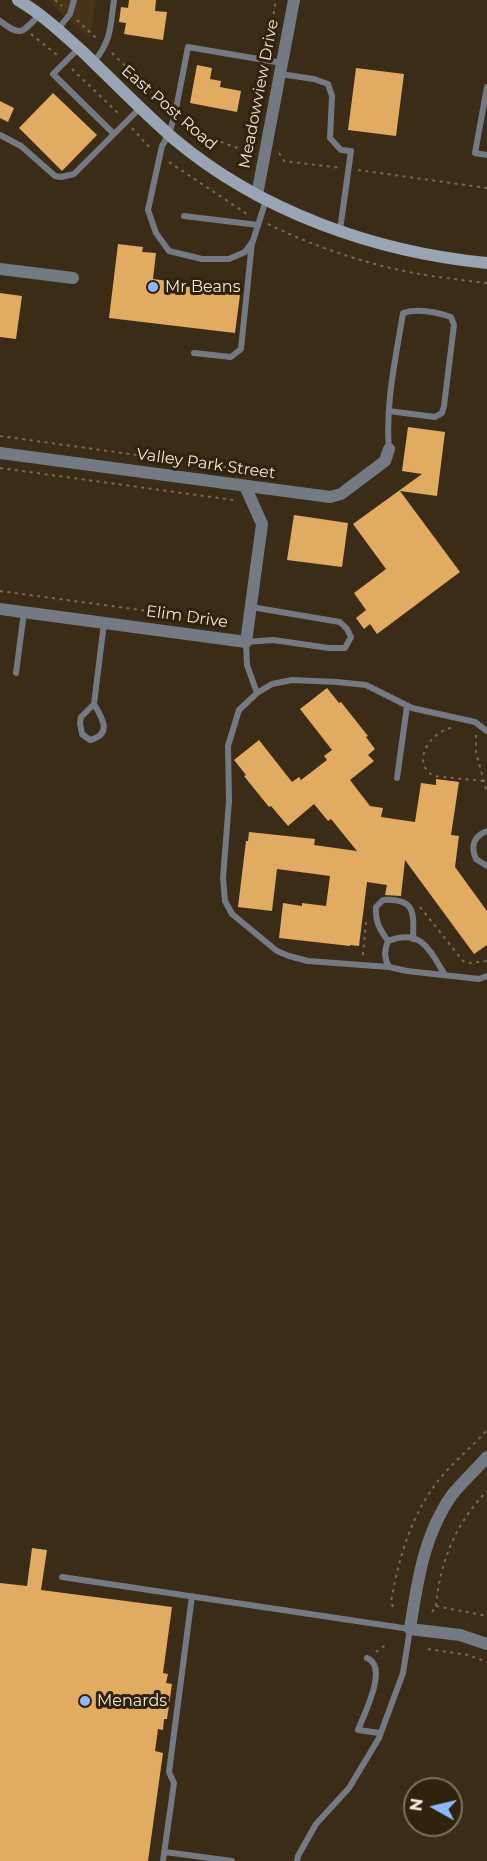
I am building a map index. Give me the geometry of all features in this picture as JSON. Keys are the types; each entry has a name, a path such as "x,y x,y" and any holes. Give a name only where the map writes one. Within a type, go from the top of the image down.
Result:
{"street":[{"name":"East Post Road","path":"18,0 58,30 169,134 215,170 262,197 315,223 381,243 451,259 487,262"},
{"name":"Meadowview Drive","path":"262,197 265,152 294,0"},
{"path":"0,269 73,278"},
{"name":"Valley Park Street","path":"0,453 330,497 340,494 385,461 389,449"},
{"name":"Elim Drive","path":"0,609 246,642 262,524 245,486"},
{"path":"487,1457 452,1496 434,1527 419,1571 410,1629 460,1635 487,1644"}],"lane":[{"path":"58,30 70,14 74,0"},
{"path":"94,63 109,39 114,0"},
{"path":"0,21 19,32 23,31 39,14"},
{"path":"253,242 245,252 229,259 202,259 170,251 156,233 148,210 162,146 169,134 175,114 188,47 265,61 281,69 328,84 332,96 330,138 341,150 351,151 339,230"},
{"path":"78,49 53,74 114,134"},
{"path":"487,87 475,153 487,155"},
{"path":"0,135 21,146 48,171 62,177 74,174 141,107"},
{"path":"194,353 231,357 241,349 253,242 262,197"},
{"path":"184,216 258,225"},
{"path":"389,411 435,417 442,412 454,325 451,317 412,310 403,313 389,411 387,429 389,449"},
{"path":"250,607 340,622 351,637 345,648 273,640 246,642 247,665 257,693"},
{"path":"16,673 24,612"},
{"path":"94,704 81,717 80,723 82,734 90,740 98,737 104,727 104,722 94,704 104,623"},
{"path":"487,731 475,722 407,706 366,686 292,680 272,684 257,693 239,710 228,746 230,801 223,878 225,901 232,914 277,951 289,957 479,979 487,976"},
{"path":"397,778 407,706"},
{"path":"487,831 477,837 473,848 476,859 487,866"},
{"path":"388,941 375,920 376,908 383,900 396,900 410,906 413,917 413,939"},
{"path":"389,967 385,958 388,941 395,938 413,939 426,944 445,975"},
{"path":"62,1577 410,1629 403,1673 380,1733 349,1788 316,1824 297,1856 297,1861"},
{"path":"163,1861 174,1783 169,1772 192,1596"},
{"path":"367,1658 372,1660 376,1666 378,1676 358,1730 380,1733"},
{"path":"165,1852 232,1861"}],"path":[{"path":"55,0 175,114 212,138 248,151 280,154 284,160 487,188"},
{"path":"248,151 276,0"},
{"path":"0,436 238,469"},
{"path":"0,468 233,500"},
{"path":"0,591 222,621"},
{"path":"456,727 435,734 427,744 423,764 434,776 484,781"},
{"path":"476,735 476,752 487,794"},
{"path":"432,1612 436,1606 441,1569 451,1540 466,1515 487,1491"},
{"path":"436,1606 487,1616"},
{"path":"367,1658 388,1643"},
{"path":"428,1649 468,1655 487,1662"}],"shaded area":[{"path":"47,0 96,0 90,38"}],"building":[{"path":"129,0 156,0 155,11 167,12 163,40 124,34 126,23 119,22 121,7 128,8"},
{"path":"197,65 212,68 210,79 221,81 220,87 241,91 237,112 190,103"},
{"path":"356,68 404,74 396,136 348,130"},
{"path":"53,93 97,135 62,171 19,128"},
{"path":"0,101 14,108 8,122 0,118"},
{"name":"Mr Beans","path":"118,244 143,247 142,252 156,253 153,279 183,283 182,286 206,289 206,291 240,295 235,333 109,318"},
{"path":"0,293 22,296 16,339 0,337"},
{"path":"408,427 445,432 437,496 400,491 460,572 377,634 370,624 364,629 356,618 366,610 354,593 386,569 353,524 422,474 402,471"},
{"path":"294,515 348,523 342,567 287,560"},
{"path":"327,688 368,736 366,737 375,749 368,755 374,761 350,780 370,806 383,808 381,817 415,822 421,783 436,785 436,779 459,782 451,835 459,836 455,867 487,911 487,945 474,954 405,860 401,896 385,895 387,885 367,882 359,946 279,938 283,903 326,906 330,876 277,869 272,911 238,907 249,832 315,839 314,845 357,851 331,819 328,821 314,804 288,826 271,806 269,807 234,760 259,740 292,782 299,777 301,780 327,760 324,756 332,750 300,709"},
{"name":"Menards","path":"32,1548 47,1550 41,1590 172,1607 163,1673 168,1674 166,1683 172,1684 167,1719 164,1719 163,1730 158,1729 155,1751 163,1753 148,1861 0,1861 0,1583 27,1586"}],"place":[{"name":"Mr Beans","path":"153,287"},
{"name":"Menards","path":"85,1701"}]}
